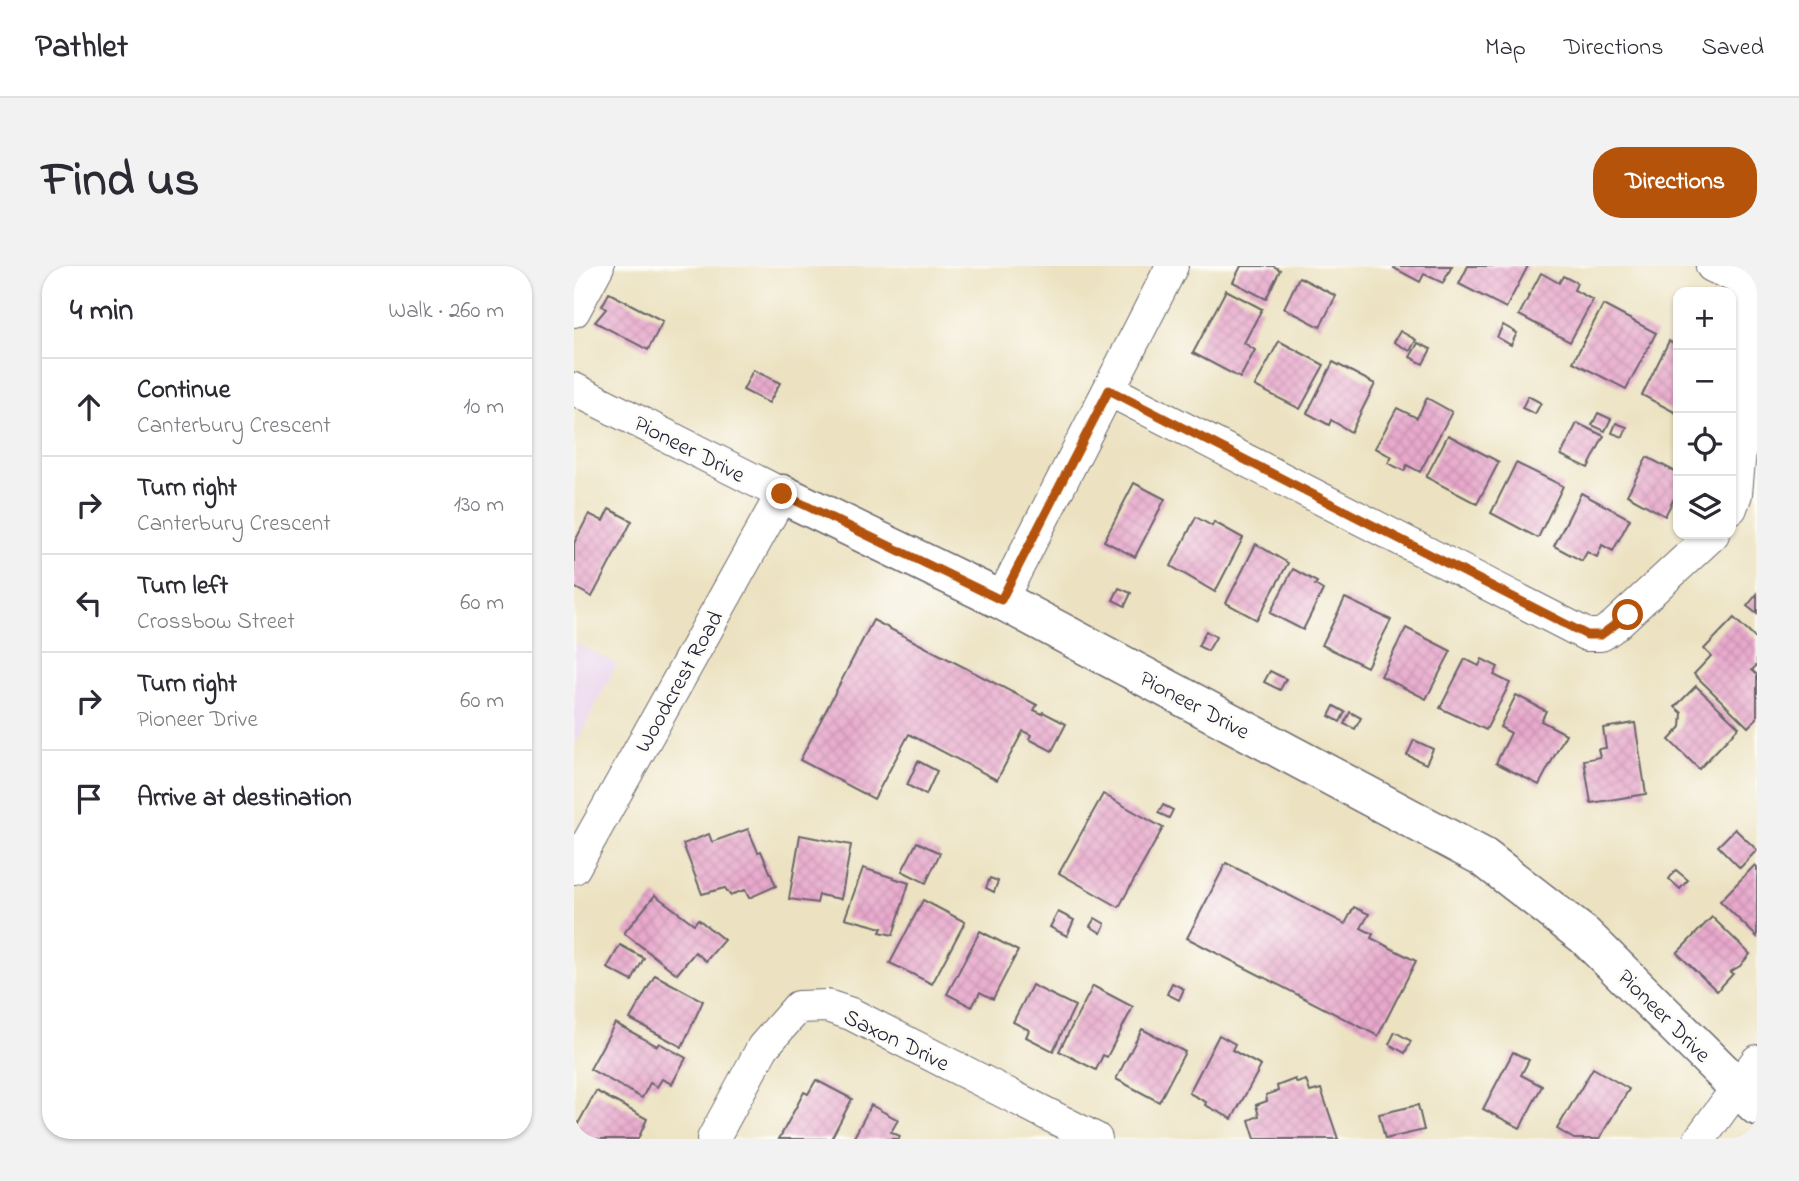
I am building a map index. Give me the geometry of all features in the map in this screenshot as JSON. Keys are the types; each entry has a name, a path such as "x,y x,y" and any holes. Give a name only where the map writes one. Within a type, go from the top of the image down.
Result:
{"street":[{"path":"574,311 598,266"},
{"path":"1001,600 1172,266"},
{"path":"1712,266 1740,281 1748,301 1751,330 1736,494"},
{"name":"Pioneer Drive","path":"574,389 1001,600 1483,857 1586,936 1751,1085"},
{"path":"1109,390 1587,635 1601,635 1614,626 1708,539"},
{"name":"Woodcrest Road","path":"574,868 782,494"},
{"name":"Saxon Drive","path":"713,1139 763,1047 775,1032 798,1007 827,1006 851,1014 1096,1139"},
{"path":"1700,1139 1751,1085"}],"shaded area":[{"path":"574,642 617,664 574,747"}],"building":[{"path":"1241,266 1273,266 1280,270 1266,299 1233,282"},
{"path":"1452,266 1443,283 1424,274 1420,282 1394,268"},
{"path":"1468,266 1528,266 1506,308 1459,284"},
{"path":"1541,273 1559,283 1563,276 1577,283 1574,290 1593,300 1570,342 1519,315"},
{"path":"1299,277 1336,296 1320,327 1284,308"},
{"path":"1226,290 1262,309 1244,343 1255,350 1240,378 1193,353"},
{"path":"609,293 663,321 648,350 595,322 606,309 602,306"},
{"path":"1603,305 1656,333 1626,389 1573,362"},
{"path":"1503,325 1517,333 1511,345 1497,337"},
{"path":"1400,331 1416,340 1410,351 1394,342"},
{"path":"1279,341 1324,365 1300,409 1255,386"},
{"path":"1669,341 1673,343 1673,411 1642,395"},
{"path":"1418,343 1431,349 1423,364 1410,357"},
{"path":"1333,362 1375,384 1351,432 1331,420 1329,425 1307,413"},
{"path":"753,370 780,383 769,403 743,390"},
{"path":"1528,396 1541,403 1535,414 1522,408"},
{"path":"1427,398 1452,412 1420,472 1407,465 1404,471 1388,463 1392,457 1375,448 1397,408 1417,418"},
{"path":"1598,413 1611,419 1605,431 1592,425"},
{"path":"1577,423 1604,436 1588,468 1561,455"},
{"path":"1616,423 1627,427 1623,437 1612,433"},
{"path":"1448,435 1499,462 1477,504 1426,477"},
{"path":"1647,457 1673,470 1673,501 1665,516 1627,495"},
{"path":"1516,463 1563,486 1538,538 1491,513"},
{"path":"1134,483 1165,499 1135,557 1104,541"},
{"path":"1581,493 1630,519 1613,551 1602,545 1597,557 1587,552 1582,561 1554,546"},
{"path":"609,509 632,521 592,597 574,587 574,543 589,514 603,521"},
{"path":"1196,517 1212,526 1214,522 1243,538 1215,592 1171,566"},
{"path":"1256,544 1288,563 1257,620 1226,603"},
{"path":"1293,569 1317,582 1315,585 1323,590 1303,630 1270,613"},
{"path":"1119,588 1131,593 1125,606 1113,600"},
{"path":"1757,594 1757,614 1747,606"},
{"path":"1345,598 1391,620 1367,667 1322,645"},
{"path":"1734,618 1757,640 1757,665 1752,670 1757,675 1757,718 1748,727 1694,674 1711,656 1704,649"},
{"path":"873,620 1037,705 1034,710 1066,724 1052,751 1029,739 1031,735 1023,731 997,780 909,734 874,799 800,760"},
{"path":"1406,628 1451,651 1426,699 1381,676"},
{"path":"1206,631 1216,637 1208,651 1198,646"},
{"path":"1465,659 1479,666 1482,659 1498,667 1494,675 1510,683 1486,730 1440,708"},
{"path":"1270,671 1286,679 1280,690 1264,682"},
{"path":"1696,686 1739,727 1699,769 1669,740 1681,727 1682,713 1675,707"},
{"path":"1516,695 1546,711 1541,721 1566,734 1539,785 1496,763 1511,733 1500,727"},
{"path":"1334,706 1345,712 1340,722 1329,716"},
{"path":"1350,712 1361,718 1355,729 1344,724"},
{"path":"1635,723 1646,794 1591,803 1584,760 1600,757 1598,749 1606,748 1603,728"},
{"path":"1414,740 1433,749 1426,764 1407,755"},
{"path":"918,761 937,771 926,795 907,785"},
{"path":"1103,794 1163,828 1119,907 1059,873"},
{"path":"1163,805 1173,810 1169,818 1158,813"},
{"path":"748,829 776,886 749,898 745,890 730,895 725,888 702,894 683,844 709,834 712,842"},
{"path":"1735,829 1757,850 1740,868 1718,846"},
{"path":"800,835 851,845 841,899 819,895 817,903 789,899"},
{"path":"917,842 940,853 926,883 902,871"},
{"path":"1226,863 1345,924 1354,907 1369,914 1361,928 1373,934 1371,938 1416,961 1378,1036 1187,938"},
{"path":"1755,865 1757,867 1757,937 1720,901"},
{"path":"863,868 909,883 893,935 880,932 882,928 845,918"},
{"path":"1676,870 1688,880 1680,889 1669,879"},
{"path":"990,878 998,881 994,892 986,888"},
{"path":"655,895 694,924 698,919 724,940 706,961 695,952 677,974 624,933"},
{"path":"923,900 965,922 932,984 890,963"},
{"path":"1058,912 1074,920 1067,936 1050,927"},
{"path":"1712,917 1750,954 1740,966 1730,972 1733,974 1717,991 1677,953"},
{"path":"1095,918 1105,924 1101,933 1090,926"},
{"path":"980,931 1018,951 993,999 980,992 972,1007 947,994"},
{"path":"620,945 644,958 632,981 607,968"},
{"path":"655,975 703,1001 682,1047 630,1019"},
{"path":"1172,983 1184,989 1179,1000 1167,994"},
{"path":"1032,985 1075,1006 1053,1051 1026,1037 1029,1030 1013,1022"},
{"path":"1093,986 1133,1007 1107,1057 1103,1055 1096,1070 1059,1051"},
{"path":"615,1023 686,1058 672,1084 662,1079 657,1087 650,1083 642,1098 590,1069"},
{"path":"1142,1029 1185,1052 1159,1102 1116,1079"},
{"path":"1395,1032 1411,1041 1405,1053 1389,1044"},
{"path":"1219,1035 1235,1044 1232,1050 1261,1066 1232,1119 1189,1093"},
{"path":"1513,1052 1529,1060 1521,1075 1542,1086 1520,1128 1483,1109"},
{"path":"1593,1068 1629,1089 1599,1139 1574,1139 1557,1129"},
{"path":"1295,1079 1297,1083 1306,1080 1310,1092 1321,1089 1338,1139 1255,1139 1249,1120 1259,1116 1256,1105 1267,1101 1266,1095 1278,1091 1277,1086"},
{"path":"816,1080 852,1099 831,1139 779,1139 804,1092 808,1094"},
{"path":"596,1091 647,1119 638,1139 588,1139 574,1131"},
{"path":"871,1105 898,1120 891,1132 900,1136 899,1139 853,1139"},
{"path":"1418,1105 1424,1130 1385,1139 1379,1114"}],"route":[{"path":"782,494 1001,600 1109,390 1587,635 1601,635 1628,615"}]}
